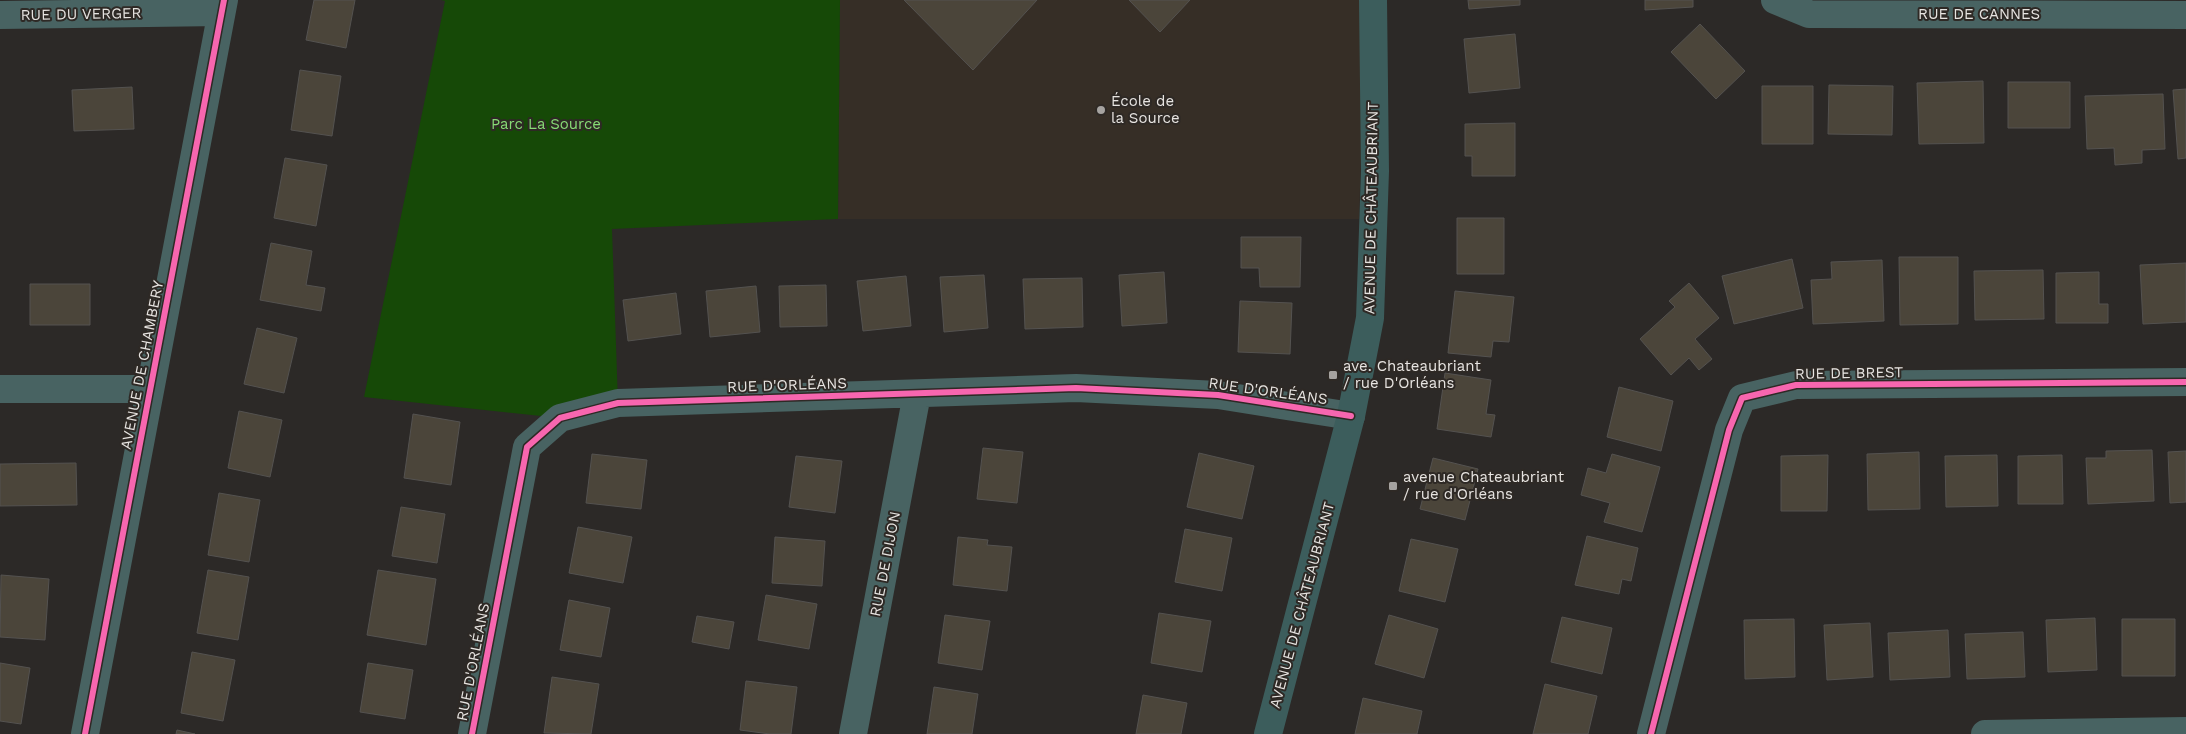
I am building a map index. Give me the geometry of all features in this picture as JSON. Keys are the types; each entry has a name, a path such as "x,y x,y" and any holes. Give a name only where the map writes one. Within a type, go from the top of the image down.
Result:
{"street":[{"name":"AVENUE DE CHÂTEAUBRIANT","path":"1268,734 1351,416 1370,318 1375,171 1374,0"},
{"name":"RUE DE CANNES","path":"1775,0 1809,14 2186,15"},
{"name":"RUE DU VERGER","path":"0,15 223,6"},
{"name":"AVENUE DE CHAMBERY","path":"86,734 223,6"},
{"name":"RUE DE BREST","path":"1651,734 1730,430 1742,398 1796,385 2186,382"},
{"name":"RUE D'ORLÉANS","path":"472,734 527,447 560,418 618,403 1076,388 1218,395 1351,416"},
{"path":"0,389 150,389"},
{"name":"RUE DE DIJON","path":"853,734 917,394"},
{"path":"1986,734 2186,731"}],"shaded area":[{"name":"École de la Source","path":"840,0 1366,0 1359,219 838,219"}],"green space":[{"name":"Parc La Source","path":"441,0 840,0 838,219 612,229 618,403 560,418 364,397 445,1"}],"building":[{"path":"314,0 355,0 346,48 306,40"},
{"path":"904,0 1037,0 973,70"},
{"path":"1129,0 1190,0 1160,32"},
{"path":"1468,0 1520,0 1520,5 1469,9"},
{"path":"1645,0 1693,0 1693,7 1645,10"},
{"path":"1700,24 1745,71 1716,99 1671,52"},
{"path":"1515,34 1520,88 1469,93 1464,39"},
{"path":"300,70 341,76 332,136 291,130"},
{"path":"1983,81 1984,143 1919,144 1917,83"},
{"path":"2008,82 2070,82 2070,128 2008,128"},
{"path":"1829,85 1893,86 1892,135 1828,134"},
{"path":"1762,86 1813,86 1813,144 1762,144"},
{"path":"132,87 134,129 74,131 72,90"},
{"path":"2186,89 2186,158 2178,159 2173,90"},
{"path":"2163,94 2165,149 2142,150 2142,163 2115,165 2114,148 2087,149 2085,96"},
{"path":"1515,123 1515,176 1472,176 1472,156 1465,156 1465,124"},
{"path":"285,158 327,165 316,226 274,218"},
{"path":"1457,218 1504,218 1504,274 1457,274"},
{"path":"1241,237 1301,237 1300,287 1260,287 1259,268 1241,268"},
{"path":"271,243 312,251 306,285 325,288 321,311 260,300"},
{"path":"1899,257 1958,257 1958,324 1900,325"},
{"path":"1792,259 1803,308 1734,324 1722,276"},
{"path":"1882,260 1884,321 1813,324 1811,280 1832,279 1831,262"},
{"path":"2186,263 2186,322 2143,324 2140,265"},
{"path":"2043,270 2044,319 1975,320 1974,271"},
{"path":"1164,272 1167,323 1122,326 1119,275"},
{"path":"2099,272 2099,304 2108,304 2108,323 2056,323 2056,273"},
{"path":"984,275 988,328 944,332 940,277"},
{"path":"906,276 911,326 863,331 857,281"},
{"path":"1082,278 1083,327 1025,329 1023,279"},
{"path":"1689,283 1719,318 1695,339 1712,359 1699,370 1689,358 1671,375 1640,339 1675,307 1669,301"},
{"path":"30,284 90,284 90,325 30,325"},
{"path":"826,285 827,326 780,327 779,286"},
{"path":"756,286 760,332 710,337 706,291"},
{"path":"1455,291 1514,297 1509,342 1493,341 1491,357 1448,353"},
{"path":"676,293 681,334 628,341 623,300"},
{"path":"1240,301 1292,303 1290,354 1238,352"},
{"path":"257,328 297,338 284,393 244,384"},
{"path":"1445,373 1491,380 1486,414 1495,415 1491,437 1437,429"},
{"path":"1619,387 1673,401 1661,451 1607,437"},
{"path":"239,411 282,420 270,477 228,468"},
{"path":"413,414 460,422 451,485 404,478"},
{"path":"983,448 1023,452 1017,503 977,499"},
{"path":"2152,450 2154,501 2088,504 2086,458 2106,458 2106,451"},
{"path":"2186,451 2186,502 2170,503 2168,452"},
{"path":"1919,452 1920,509 1868,510 1867,454"},
{"path":"1199,453 1254,466 1242,519 1187,507"},
{"path":"592,454 647,460 641,509 586,503"},
{"path":"1612,454 1660,467 1642,532 1604,522 1610,503 1581,495 1588,468 1606,473"},
{"path":"1828,455 1827,511 1781,511 1781,456"},
{"path":"1997,455 1998,506 1946,507 1945,456"},
{"path":"2062,455 2063,504 2018,504 2018,456"},
{"path":"796,456 842,461 835,513 789,507"},
{"path":"1433,458 1478,469 1465,520 1420,509"},
{"path":"76,463 77,505 0,506 0,464"},
{"path":"219,493 260,500 249,562 208,555"},
{"path":"401,507 445,514 437,563 392,556"},
{"path":"578,527 632,537 623,583 569,573"},
{"path":"1185,529 1232,538 1222,591 1175,582"},
{"path":"1587,536 1638,548 1631,581 1622,579 1619,594 1575,585"},
{"path":"775,537 825,541 822,586 772,583"},
{"path":"958,537 988,540 987,545 1012,547 1007,591 953,585"},
{"path":"1411,539 1458,549 1445,602 1399,591"},
{"path":"208,570 249,577 238,640 197,633"},
{"path":"378,570 436,579 426,645 367,635"},
{"path":"1,575 49,579 45,640 0,637"},
{"path":"766,595 817,604 809,649 758,640"},
{"path":"569,600 610,608 601,657 560,650"},
{"path":"1159,613 1211,621 1202,672 1151,663"},
{"path":"945,615 990,621 982,670 938,663"},
{"path":"1389,615 1438,629 1424,678 1375,664"},
{"path":"697,616 734,622 729,649 692,642"},
{"path":"1562,617 1612,628 1602,674 1551,662"},
{"path":"2095,618 2097,670 2048,672 2046,620"},
{"path":"1794,619 1795,677 1745,679 1744,620"},
{"path":"2122,619 2175,619 2175,676 2122,676"},
{"path":"1870,623 1873,677 1827,680 1824,625"},
{"path":"1948,630 1950,677 1890,680 1888,633"},
{"path":"2023,632 2025,677 1967,679 1965,634"},
{"path":"192,652 235,660 223,721 181,713"},
{"path":"0,663 30,668 21,724 0,721"},
{"path":"368,663 413,670 405,719 360,712"},
{"path":"552,677 599,684 591,734 544,733"},
{"path":"746,681 797,687 791,734 770,734 740,730"},
{"path":"1545,684 1597,696 1588,734 1533,734"},
{"path":"934,687 978,694 972,734 927,734"},
{"path":"1143,695 1187,703 1181,734 1136,734"},
{"path":"1363,698 1422,711 1417,734 1355,734"},
{"path":"177,730 195,734 176,734"}],"cycle path":[{"path":"85,734 224,0"},
{"path":"1651,734 1729,430 1742,398 1796,385 2186,382"},
{"path":"472,734 527,447 560,418 618,403 1076,388 1218,395 1351,416"}],"place":[{"name":"École de la Source","path":"1101,110"},
{"name":"ave. Chateaubriant / rue D'Orléans","path":"1333,375"},
{"name":"avenue Chateaubriant / rue d'Orléans","path":"1393,486"}]}
